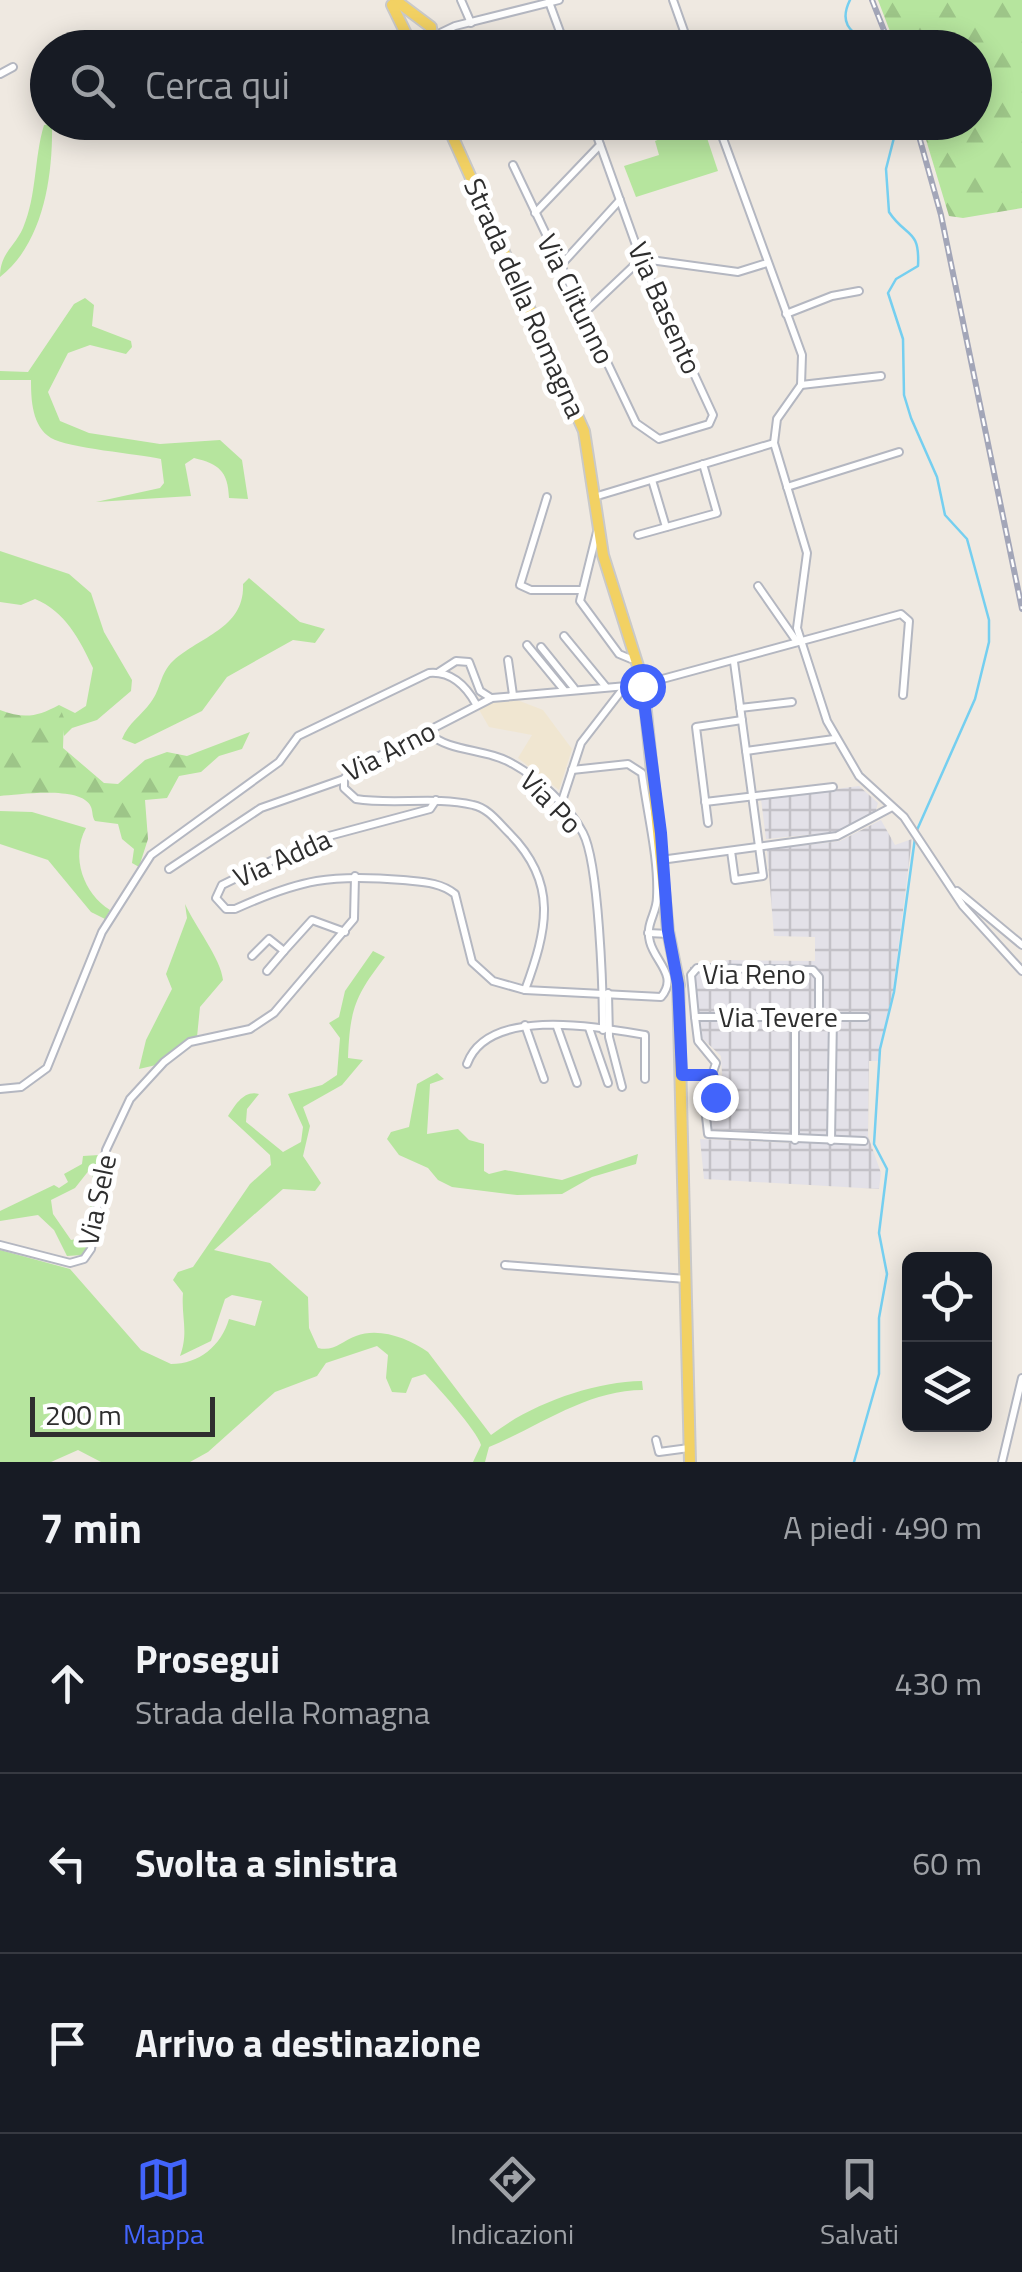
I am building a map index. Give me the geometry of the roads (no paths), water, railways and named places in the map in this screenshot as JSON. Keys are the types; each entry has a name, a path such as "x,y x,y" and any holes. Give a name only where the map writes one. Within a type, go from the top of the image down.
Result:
{"main road":[{"path":"392,0 423,22"},
{"path":"392,0 406,28 423,22"},
{"path":"422,30 423,22"},
{"name":"Strada della Romagna","path":"454,140 572,396 584,431 597,530 646,714 666,856 666,931 678,984 690,1462"}],"street":[{"path":"461,0 470,23"},
{"path":"447,30 559,0"},
{"path":"673,0 684,30"},
{"path":"548,1 559,30"},
{"path":"423,22 455,26"},
{"path":"0,74 13,67"},
{"name":"Via Basento","path":"598,140 641,258 713,416 709,424 664,439 642,430"},
{"path":"723,140 802,355 801,385 777,419 775,447 808,563 796,614 800,644 834,739 859,776 920,836 963,906 1022,972"},
{"path":"535,214 600,145"},
{"name":"Via Clitunno","path":"513,165 642,430"},
{"path":"561,265 620,200"},
{"path":"583,314 641,258 738,272 767,263"},
{"path":"786,314 832,296 860,291"},
{"path":"801,385 881,376"},
{"path":"593,498 703,464 775,447"},
{"path":"787,486 899,452"},
{"path":"638,535 717,513 703,464"},
{"path":"652,480 666,527"},
{"path":"548,497 520,586 531,590 580,590"},
{"path":"597,530 580,590 584,611 619,654 631,655"},
{"path":"758,586 800,644"},
{"path":"560,804 582,742 624,690 639,683 906,616 904,695"},
{"path":"564,636 606,687"},
{"path":"527,645 564,690"},
{"path":"541,647 574,688"},
{"path":"508,660 514,696"},
{"path":"0,1089 21,1088 47,1068 102,932 151,856 279,762 298,736 456,661 469,662 480,691 492,698"},
{"path":"731,851 735,880 763,876 734,662"},
{"path":"439,672 459,682 476,704"},
{"name":"Via Arno","path":"168,869 261,808 344,779 350,771 428,733 476,704 492,698 574,688 624,690"},
{"path":"740,708 792,702"},
{"path":"708,823 696,726 742,720"},
{"name":"Via Po","path":"428,733 441,742 500,756 525,771 585,835 606,992 605,1030 622,1086"},
{"path":"746,751 834,739"},
{"path":"344,779 346,793 356,799 470,804 488,812 527,851 539,870 542,940 524,990 606,992 654,999 665,993 666,970 650,944 666,931 657,898 642,773 628,764 572,770"},
{"path":"705,802 834,787"},
{"name":"Via Adda","path":"436,800 430,809 300,846 222,885 216,898 220,906 235,909 324,877 355,876 445,886 460,906 472,962 493,981 524,990"},
{"path":"666,856 685,857 843,834 892,807"},
{"path":"268,971 312,920 345,932 356,904 355,876"},
{"path":"956,890 1022,945"},
{"name":"Via Sele","path":"0,1245 70,1263 84,1259 92,1249 106,1150 130,1100 164,1062 190,1042 250,1029 274,1013 301,977 345,932"},
{"path":"252,956 269,939 284,951"},
{"name":"Via Reno","path":"695,1017 690,975 697,968 813,970 819,978 819,1016"},
{"name":"Via Tevere","path":"712,1075 714,1056 698,1041 695,1017 866,1017"},
{"path":"794,1140 796,1017"},
{"path":"832,1141 834,1017"},
{"path":"466,1064 472,1053 490,1038 526,1024 589,1028 645,1035 645,1080"},
{"path":"526,1024 544,1079"},
{"path":"557,1026 577,1082"},
{"path":"589,1028 608,1083"},
{"path":"682,1075 712,1075 718,1090 705,1108 708,1134 864,1141"},
{"path":"505,1265 687,1280"},
{"path":"1002,1462 1022,1378"},
{"path":"656,1440 659,1452 690,1448"}],"waterway":[{"path":"850,0 845,16 852,30"},
{"path":"893,140 886,169 889,212 914,239 918,254 918,266 896,279 888,293 903,339 904,395 937,477 945,515 967,539 989,620 989,642 975,699 917,830"},
{"path":"854,1462 879,1374 879,1318 887,1274 879,1233 887,1169 874,1144 880,1049 894,992 915,838"}],"railway":[{"path":"872,0 884,30"},
{"path":"920,140 941,215 1022,609"}]}
